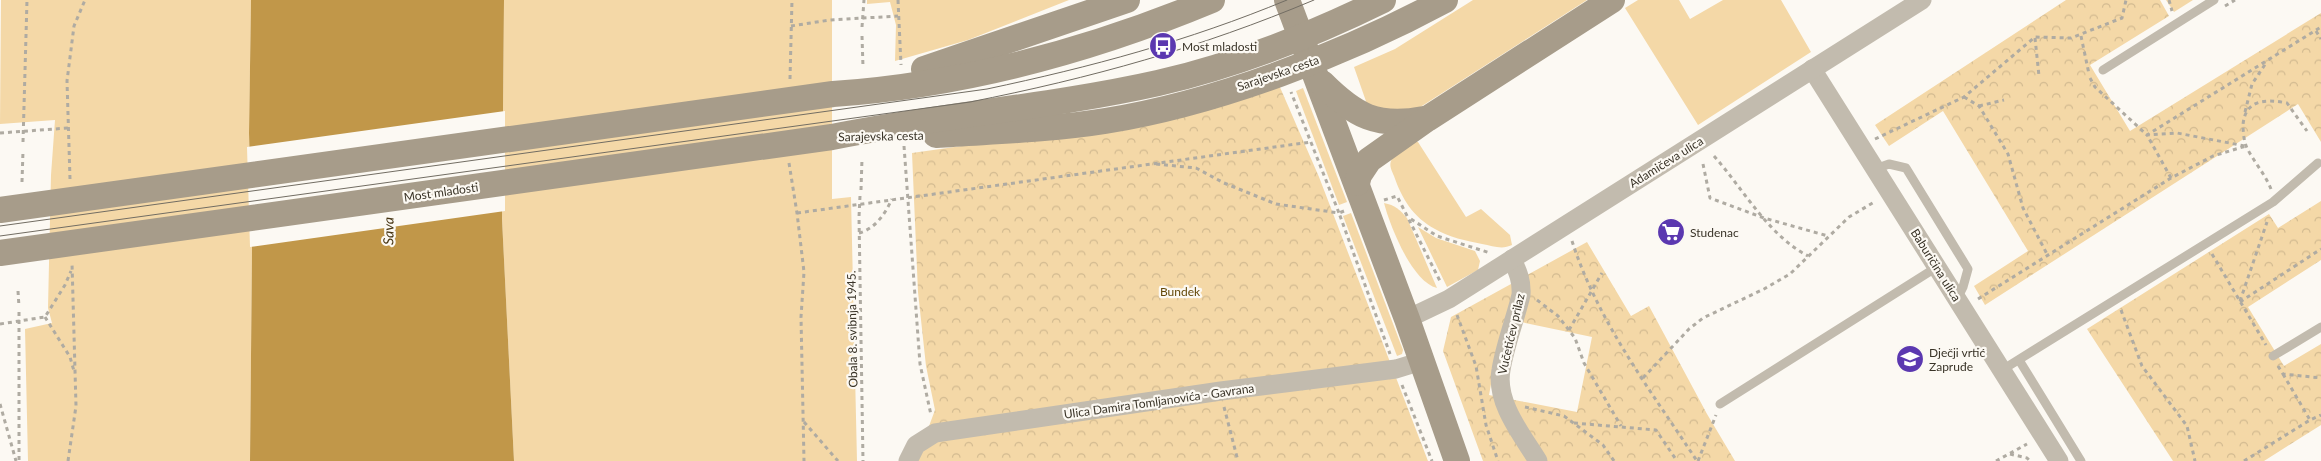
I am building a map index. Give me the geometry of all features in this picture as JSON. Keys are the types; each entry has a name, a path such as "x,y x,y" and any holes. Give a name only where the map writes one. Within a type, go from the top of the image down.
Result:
{"main road":[{"path":"895,82 1127,0"},
{"path":"0,210 833,94 895,82 970,75 1064,51 1151,24 1212,0"},
{"path":"1287,0 1357,183 1457,461"},
{"name":"Sarajevska cesta","path":"894,132 1160,82 1268,49 1319,29 1383,0"},
{"name":"Sarajevska cesta","path":"832,137 894,132 1067,126 1150,112 1190,102 1310,62 1374,35 1445,0"},
{"path":"1357,183 1359,175 1369,160 1426,119 1612,0"},
{"path":"1316,77 1336,98 1365,118 1391,123 1426,119"},
{"name":"Most mladosti","path":"0,253 832,137"}],"street":[{"name":"Adamičeva ulica","path":"1407,319 1449,299 1922,0"},
{"name":"Baburičina ulica","path":"1812,69 2059,461"},
{"name":"Vučetićev prilaz","path":"1512,259 1522,285 1521,295 1500,371 1506,403 1516,426 1538,461"},
{"name":"Ulica Damira Tomljanovića - Gavrana","path":"908,461 916,445 935,433 1221,391 1396,369 1422,361"}],"lane":[{"path":"2103,70 2214,0"},
{"path":"2002,370 2274,202 2318,163"},
{"path":"1875,169 1889,164 1906,168 1968,269 1960,303"},
{"path":"1720,404 1937,267"},
{"path":"2273,356 2321,327"},
{"path":"2019,360 2081,461"}],"path":[{"path":"23,142 27,0"},
{"path":"862,27 864,0"},
{"path":"1861,146 1964,97 2035,37 2071,38 2081,36 2122,18 2126,0"},
{"path":"791,26 830,20 898,16"},
{"path":"2147,135 2321,27"},
{"path":"2316,30 2321,39"},
{"path":"862,36 863,67"},
{"path":"2081,36 2090,78 2095,87 2147,135 2172,178"},
{"path":"2035,37 2039,76"},
{"path":"2246,146 2243,131 2245,112 2252,84 2268,60"},
{"path":"2090,78 2103,70"},
{"path":"1289,87 1339,213 1432,461"},
{"path":"1964,97 1980,106 2008,154 2023,208 2048,256"},
{"path":"1980,106 2004,100"},
{"path":"2245,112 2250,106 2260,102 2274,100 2287,103 2307,132"},
{"path":"0,134 68,128"},
{"path":"2147,135 2176,134 2246,146"},
{"path":"798,213 1311,142"},
{"path":"1960,303 2048,256 2172,178 2213,156 2246,146"},
{"path":"22,182 23,151"},
{"path":"1714,156 1779,236 1793,248 1808,256"},
{"path":"860,190 862,158"},
{"path":"1151,163 1196,168 1224,183 1276,204 1339,213 1350,209"},
{"path":"1703,164 1710,198 1764,218 1828,236"},
{"path":"788,171 798,213 804,272 801,317 804,461"},
{"path":"1643,378 1689,329 1703,318 1764,290 1790,274 1848,217 1890,192"},
{"name":"Obala 8. svibnja 1945.","path":"860,196 862,461"},
{"path":"1384,200 1398,196 1443,289"},
{"path":"907,197 920,364 935,433"},
{"path":"859,233 867,231 876,224 892,199"},
{"path":"2239,302 2274,202"},
{"path":"1410,219 1437,236 1512,259"},
{"path":"1567,225 1592,291 1613,334 1698,461"},
{"path":"2206,245 2239,302"},
{"path":"2239,302 2321,249"},
{"path":"0,324 45,317 65,286 73,268"},
{"path":"1569,330 1602,273"},
{"path":"18,291 18,307"},
{"path":"1533,298 1558,316 1575,338 1584,364 1621,426"},
{"path":"2117,300 2142,366 2186,426 2195,461"},
{"path":"1454,309 1476,366 1486,425 1498,461"},
{"path":"17,461 19,312"},
{"path":"45,317 70,357 75,377"},
{"path":"2283,374 2310,420"},
{"path":"1221,391 1238,461"},
{"path":"1483,407 1506,403 1564,416 1603,445 1614,461"},
{"path":"0,404 17,461"},
{"path":"1698,461 1720,404"},
{"path":"2244,461 2310,420 2321,416"},
{"path":"803,422 822,440 838,461"},
{"path":"1574,423 1656,430 1677,461"},
{"path":"1996,461 2043,436"},
{"path":"2010,454 2027,458 2030,461"}],"green space":[{"path":"1,0 251,0 249,133 252,249 250,461 28,461 25,329 52,323 48,308 51,175 55,120 0,124"},
{"path":"504,0 832,0 832,199 851,197 857,461 514,461 502,219"},
{"path":"867,0 1069,0 968,40 895,61 896,25 890,2 867,4"},
{"path":"1473,0 1587,0 1411,113 1368,107 1354,67 1395,49"},
{"path":"1638,0 1679,0 1690,19 1723,0 1781,0 1811,52 1698,125 1625,8"},
{"path":"2066,0 2160,0 2169,16 2090,65 2130,131 2321,13 2321,142 2298,104 1985,305 1974,286 2028,251 1943,111 1889,146 1875,125"},
{"path":"2166,0 2193,0 2174,12"},
{"name":"Bundek","path":"1279,85 1319,177 1428,461 916,461 935,410 926,366 918,292 912,153 1018,138"},
{"path":"1303,88 1347,202 1339,205 1296,91"},
{"path":"1413,141 1418,142 1466,217 1481,209 1510,235 1512,245 1497,247 1470,242 1440,232 1414,213 1401,192 1390,165 1398,152"},
{"path":"2321,201 2321,260 2248,307 2284,366 2321,344 2321,425 2264,461 2173,461 2087,329 2269,214 2278,228"},
{"path":"1384,203 1397,208 1407,218 1437,288 1428,284 1411,265 1391,225"},
{"path":"1351,213 1403,350 1402,354 1397,356 1343,216"},
{"path":"1418,227 1436,238 1475,251 1480,261 1478,270 1447,287"},
{"path":"1587,242 1631,316 1649,306 1707,414 1735,461 1483,461 1443,351 1451,317","holes":["1521,322 1592,337 1577,412 1489,395 1500,336"]}],"water":[{"name":"Sava","path":"251,0 504,0 502,219 514,461 250,461 252,249 249,133"}],"pier":[{"path":"505,111 505,211 250,247 247,147"}],"tram line":[{"path":"0,226 987,89 1064,72 1139,52 1213,28 1287,0"},
{"path":"0,236 970,102 1059,83 1145,60 1229,33 1314,0"}],"place":[{"name":"Most mladosti","path":"1163,46"},
{"name":"Studenac","path":"1671,232"},
{"name":"Dječji vrtić Zapruđe","path":"1910,359"}]}
